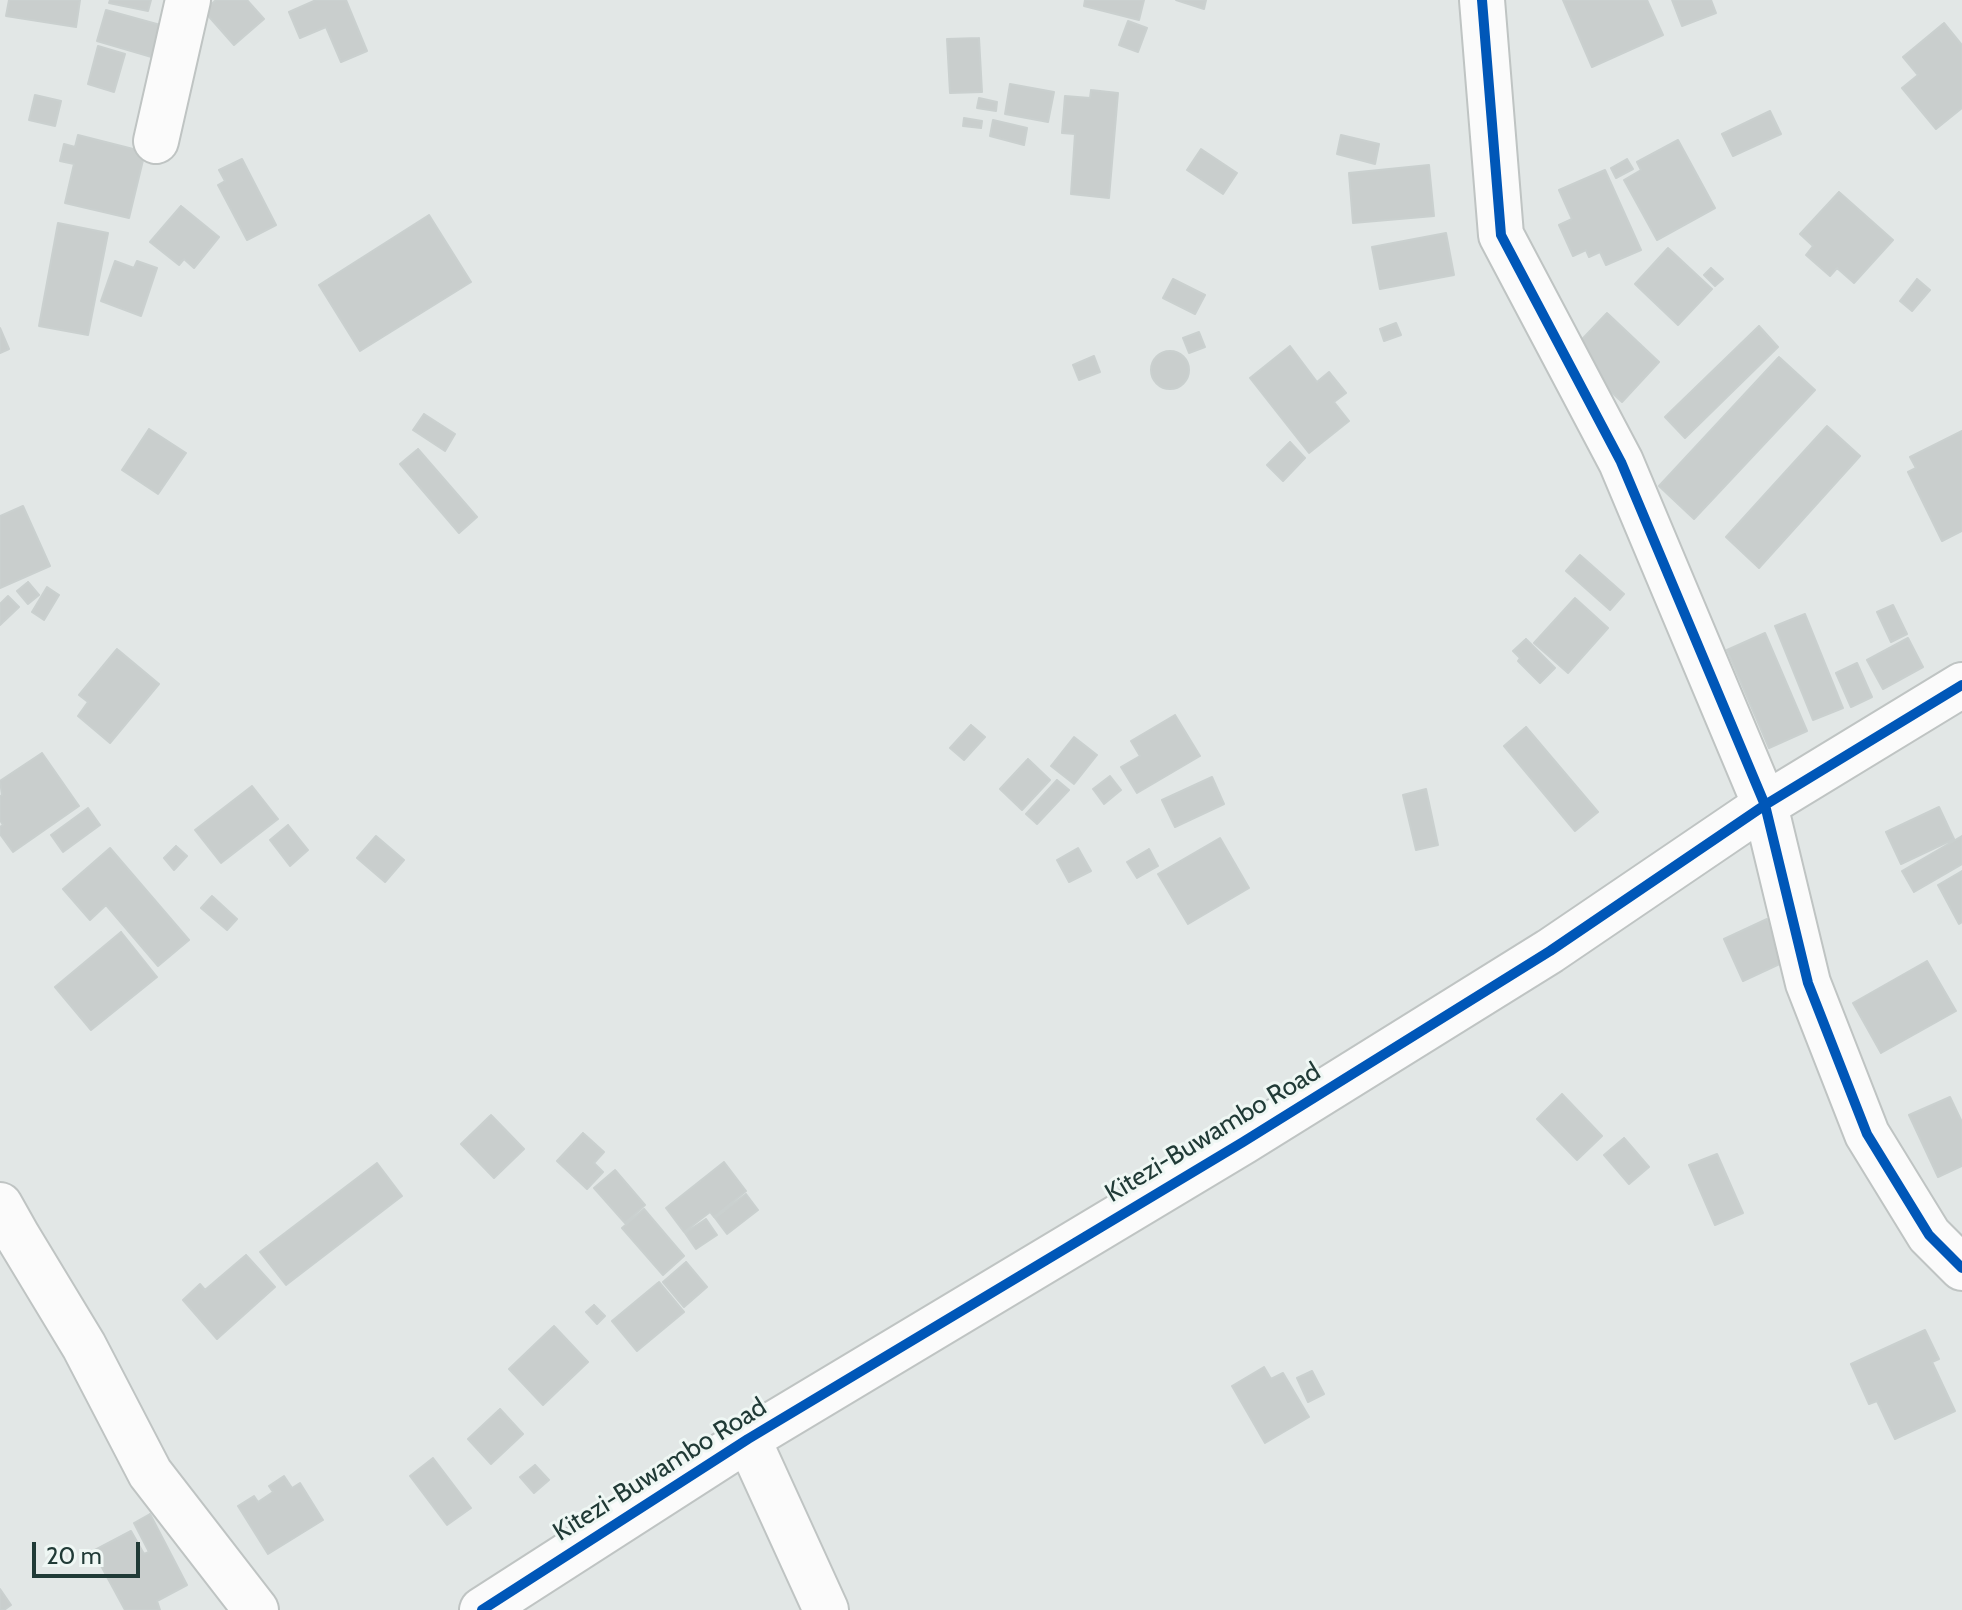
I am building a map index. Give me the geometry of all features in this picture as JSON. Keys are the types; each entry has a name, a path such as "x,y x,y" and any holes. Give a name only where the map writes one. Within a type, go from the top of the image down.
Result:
{"street":[{"path":"156,141 188,0"},
{"path":"1482,0 1501,235 1621,462 1765,805 1808,983 1867,1134 1929,1235 1962,1268"},
{"name":"Kitezi-Buwambo Road","path":"482,1610 748,1439 1243,1142 1550,951 1765,805 1962,685"},
{"path":"0,1205 84,1346 150,1473 256,1610"},
{"path":"748,1439 826,1610"}],"building":[{"path":"9,0 80,0 76,27 6,16"},
{"path":"110,0 151,0 148,11 109,3"},
{"path":"216,0 247,0 264,19 234,45 204,11"},
{"path":"316,0 346,0 367,51 341,62 326,27 300,38 289,12"},
{"path":"1085,0 1144,0 1139,20 1084,6"},
{"path":"1176,0 1206,0 1204,9"},
{"path":"1563,0 1647,0 1663,35 1592,67"},
{"path":"1672,0 1711,0 1716,13 1682,26"},
{"path":"106,10 164,26 155,58 97,41"},
{"path":"1128,21 1147,28 1138,52 1119,45"},
{"path":"1944,23 1962,45 1962,108 1936,129 1902,88 1918,75 1903,57"},
{"path":"979,38 982,92 950,93 947,39"},
{"path":"98,46 125,54 114,92 88,84"},
{"path":"1010,84 1054,92 1048,122 1005,114"},
{"path":"1091,90 1118,93 1109,198 1071,194 1075,134 1062,133 1065,96 1090,98"},
{"path":"35,95 61,101 55,126 29,120"},
{"path":"979,98 997,102 996,111 977,108"},
{"path":"1770,111 1781,134 1733,156 1722,134"},
{"path":"964,118 982,121 981,128 963,126"},
{"path":"993,120 1027,128 1024,145 990,136"},
{"path":"78,135 145,152 129,218 65,203 74,164 60,161 64,144 75,147"},
{"path":"1341,135 1379,144 1375,164 1337,154"},
{"path":"1678,140 1715,208 1657,240 1624,180 1641,170 1637,162"},
{"path":"1201,149 1237,173 1223,194 1187,170"},
{"path":"242,159 276,225 247,240 218,185 225,181 219,170"},
{"path":"1627,159 1633,169 1616,178 1611,168"},
{"path":"1429,165 1434,216 1353,223 1349,173"},
{"path":"1605,170 1641,250 1606,265 1600,252 1589,257 1586,250 1573,256 1559,225 1572,219 1559,190"},
{"path":"1839,192 1893,240 1854,283 1837,268 1830,276 1806,255 1813,246 1800,234"},
{"path":"181,206 219,237 194,268 184,259 179,265 150,242"},
{"path":"429,215 471,282 360,351 319,285"},
{"path":"58,223 108,233 88,335 39,326"},
{"path":"1446,233 1454,275 1380,289 1372,247"},
{"path":"1668,248 1712,289 1678,325 1635,284"},
{"path":"115,261 134,268 137,261 157,268 141,316 101,301"},
{"path":"1711,268 1723,279 1715,286 1704,275"},
{"path":"1173,279 1205,295 1195,314 1163,298"},
{"path":"1917,279 1930,290 1912,311 1900,301"},
{"path":"1607,313 1659,362 1622,402 1569,353"},
{"path":"1396,323 1401,335 1384,341 1380,329"},
{"path":"1759,326 1778,347 1685,438 1665,417"},
{"path":"0,328 9,349 0,353"},
{"path":"1199,332 1205,347 1189,353 1183,338"},
{"path":"1290,346 1317,382 1329,372 1346,393 1334,402 1349,421 1309,453 1250,378"},
{"path":"1170,351 1183,357 1189,370 1183,383 1170,389 1157,383 1151,370 1157,357"},
{"path":"1094,356 1100,372 1079,380 1073,365"},
{"path":"1779,357 1815,390 1694,519 1659,486"},
{"path":"424,414 455,434 445,451 413,430"},
{"path":"1827,426 1860,456 1759,568 1726,537"},
{"path":"149,429 186,453 158,494 122,470"},
{"path":"1962,431 1962,531 1942,541 1908,472 1916,468 1910,457"},
{"path":"1290,442 1305,458 1283,481 1267,465"},
{"path":"418,449 477,517 459,533 400,464"},
{"path":"23,506 50,566 0,588 0,516"},
{"path":"1580,555 1624,594 1610,610 1566,571"},
{"path":"28,582 39,595 28,604 17,591"},
{"path":"47,587 59,595 44,620 32,612"},
{"path":"8,596 19,607 0,625 0,604"},
{"path":"1575,598 1608,628 1568,673 1534,643"},
{"path":"1893,605 1907,634 1891,642 1877,612"},
{"path":"1805,614 1843,708 1813,720 1775,626"},
{"path":"1765,633 1807,731 1769,748 1727,650"},
{"path":"1908,638 1923,667 1883,689 1867,660"},
{"path":"1526,639 1555,668 1540,683 1518,661 1520,658 1513,651"},
{"path":"117,649 159,684 110,743 78,716 88,702 79,695"},
{"path":"1857,663 1872,697 1851,707 1836,673"},
{"path":"1175,715 1200,756 1137,793 1121,767 1140,756 1131,741"},
{"path":"971,725 985,737 964,760 950,748"},
{"path":"1526,727 1598,812 1575,831 1504,746"},
{"path":"1074,737 1097,755 1074,784 1051,766"},
{"path":"42,753 79,806 13,852 0,834 3,825 0,820 0,781"},
{"path":"1028,759 1050,780 1022,810 1000,789"},
{"path":"1110,776 1121,790 1104,804 1093,789"},
{"path":"1212,777 1224,804 1175,827 1162,800"},
{"path":"1057,780 1069,790 1037,824 1026,814"},
{"path":"252,786 278,819 221,863 195,830"},
{"path":"1426,789 1438,845 1416,850 1403,795"},
{"path":"1939,807 1954,839 1901,864 1886,832"},
{"path":"88,808 100,825 63,852 51,835"},
{"path":"288,825 308,850 290,866 270,840"},
{"path":"376,836 404,860 385,882 357,858"},
{"path":"1962,836 1962,864 1914,892 1902,871"},
{"path":"1220,838 1249,888 1188,924 1158,874"},
{"path":"176,846 187,856 174,870 164,858"},
{"path":"110,848 189,940 158,966 106,905 90,920 63,889"},
{"path":"1078,848 1091,871 1069,882 1057,860"},
{"path":"1149,849 1158,866 1137,878 1127,862"},
{"path":"1962,871 1962,922 1959,924 1938,885"},
{"path":"212,896 237,919 227,930 201,908"},
{"path":"1767,919 1786,961 1743,981 1724,939"},
{"path":"121,932 157,977 91,1030 55,987"},
{"path":"1927,961 1956,1011 1881,1053 1853,1003"},
{"path":"1562,1094 1602,1136 1577,1160 1537,1119"},
{"path":"1950,1097 1962,1122 1962,1166 1938,1177 1909,1115"},
{"path":"491,1115 524,1149 494,1178 461,1144"},
{"path":"583,1133 604,1152 594,1163 603,1172 587,1189 557,1161"},
{"path":"1624,1138 1649,1167 1629,1184 1604,1155"},
{"path":"1717,1154 1743,1213 1715,1225 1689,1165"},
{"path":"724,1162 746,1191 714,1217 710,1212 684,1232 666,1208"},
{"path":"377,1163 402,1196 286,1285 260,1252"},
{"path":"615,1170 645,1205 625,1223 594,1188"},
{"path":"746,1194 758,1210 727,1234 715,1218"},
{"path":"644,1209 684,1256 663,1275 622,1228"},
{"path":"706,1219 717,1235 696,1249 685,1233"},
{"path":"246,1255 275,1287 217,1339 183,1300 200,1284 205,1290"},
{"path":"686,1262 707,1287 684,1307 663,1282"},
{"path":"659,1282 684,1312 637,1351 612,1321"},
{"path":"594,1305 605,1316 597,1324 586,1312"},
{"path":"554,1326 588,1362 543,1405 509,1369"},
{"path":"1925,1330 1939,1359 1932,1362 1955,1411 1895,1439 1877,1401 1869,1404 1851,1364"},
{"path":"1264,1367 1271,1379 1283,1373 1309,1417 1265,1443 1232,1386"},
{"path":"1312,1371 1324,1394 1308,1402 1297,1378"},
{"path":"500,1409 523,1434 491,1464 468,1439"},
{"path":"433,1458 471,1508 447,1525 410,1476"},
{"path":"535,1465 549,1480 534,1493 520,1477"},
{"path":"284,1476 292,1488 300,1483 323,1520 268,1554 238,1506 254,1496 258,1502 273,1492 269,1486"},
{"path":"150,1514 187,1585 157,1601 160,1610 125,1610 93,1551 131,1531 144,1554 149,1552 134,1523"},
{"path":"0,1589 11,1605 4,1610 0,1610"}],"cycle path":[{"path":"1482,0 1501,235 1621,462 1765,805 1808,983 1867,1134 1929,1235 1962,1268"},
{"path":"482,1610 748,1439 1243,1142 1550,951 1765,805 1962,685"}]}
